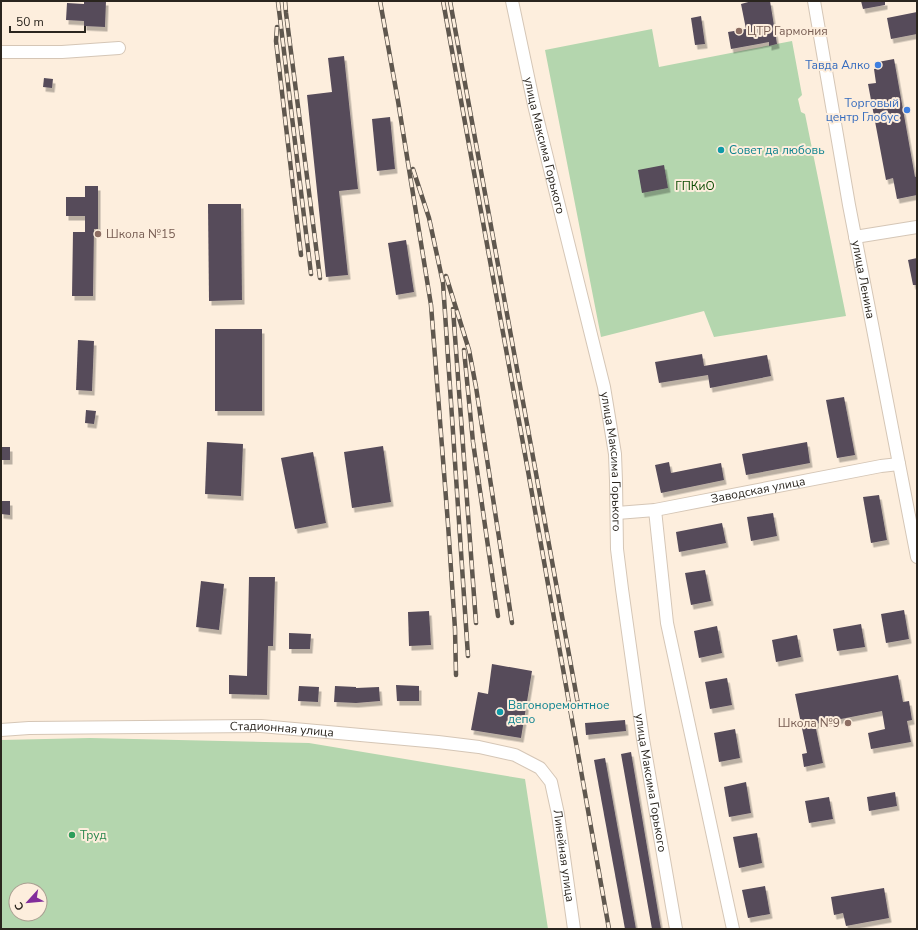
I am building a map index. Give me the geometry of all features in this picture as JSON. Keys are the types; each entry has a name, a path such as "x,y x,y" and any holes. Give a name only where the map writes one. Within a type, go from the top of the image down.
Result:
{"street":[{"name":"улица Максима Горького","path":"512,1 534,105 604,387 615,454 617,549 624,605 643,739 676,929"},
{"name":"улица Ленина","path":"814,1 855,237 917,557"},
{"path":"1,52 62,52 119,48"},
{"path":"855,237 917,227"},
{"name":"Заводская улица","path":"617,513 655,510 881,466 899,464"},
{"path":"655,510 668,623 733,929"},
{"path":"1,721 29,728"},
{"name":"Стадионная улица","path":"1,730 29,728 260,726 438,742 479,747 516,755 540,768 551,782"},
{"name":"Линейная улица","path":"551,782 558,814 574,929"}],"green space":[{"name":"ГПКиО","path":"652,29 659,67 792,41 802,95 798,99 801,112 805,114 846,316 714,337 704,311 601,337 545,50"},
{"path":"90,738 309,743 525,779 548,929 1,929 1,740"}],"building":[{"path":"84,1 106,1 105,27 84,26 84,21 66,20 67,3 84,4"},
{"path":"752,1 770,1 777,44 769,46 769,42 731,49 728,32 746,29 741,4"},
{"path":"861,1 885,1 885,5 863,9"},
{"path":"917,12 917,34 891,39 887,18"},
{"path":"701,16 705,44 695,45 691,18"},
{"path":"344,56 358,189 339,191 348,275 326,277 307,95 332,92 328,58"},
{"path":"894,59 915,177 917,176 917,195 897,199 893,178 886,180 868,84 876,83 874,69 879,68 878,62"},
{"path":"44,78 53,79 52,88 43,87"},
{"path":"390,117 395,169 377,171 372,119"},
{"path":"664,165 668,188 642,193 638,170"},
{"path":"85,186 98,186 98,229 94,229 93,296 72,296 73,232 85,232 85,216 66,216 66,197 85,197"},
{"path":"208,204 241,204 242,300 209,301"},
{"path":"406,240 414,292 396,295 388,243"},
{"path":"917,258 917,285 913,285 908,260"},
{"path":"215,329 262,329 262,411 215,411"},
{"path":"78,340 94,341 92,391 76,390"},
{"path":"702,354 704,366 767,355 771,376 710,388 708,375 659,383 655,362"},
{"path":"844,397 855,455 837,458 826,400"},
{"path":"86,410 96,411 94,424 85,423"},
{"path":"207,442 243,444 241,496 205,494"},
{"path":"807,442 810,463 746,475 742,454"},
{"path":"383,446 391,502 352,508 344,452"},
{"path":"1,447 10,447 10,460 1,460"},
{"path":"313,452 326,523 295,529 281,458"},
{"path":"669,462 671,473 721,463 724,480 661,493 655,465"},
{"path":"879,495 887,540 871,543 863,497"},
{"path":"1,501 10,501 10,515 1,514"},
{"path":"773,513 777,536 751,541 747,517"},
{"path":"722,523 726,543 679,552 676,532"},
{"path":"705,570 711,601 691,605 685,573"},
{"path":"249,577 275,577 273,646 268,646 267,695 229,694 229,675 247,676"},
{"path":"201,581 224,584 219,630 196,627"},
{"path":"904,610 909,639 886,643 881,614"},
{"path":"429,611 431,645 409,646 408,612"},
{"path":"861,624 865,647 837,651 833,629"},
{"path":"717,626 722,653 699,658 694,631"},
{"path":"289,633 311,634 310,649 289,649"},
{"path":"797,635 801,657 776,662 772,640"},
{"name":"Вагоноремонтное депо","path":"492,664 532,671 521,738 471,730 478,692 488,694"},
{"path":"898,675 903,702 909,701 912,720 907,721 911,742 871,749 868,733 885,729 882,711 815,724 823,763 804,767 802,754 807,753 795,694"},
{"path":"727,678 732,705 710,709 705,682"},
{"path":"396,685 419,686 419,701 397,701"},
{"path":"299,686 319,687 318,702 298,701"},
{"path":"335,686 356,688 379,687 380,701 356,703 334,702"},
{"path":"625,720 626,731 586,735 585,723"},
{"path":"735,729 740,758 719,762 714,733"},
{"path":"631,752 661,929 652,929 621,754"},
{"path":"605,758 636,929 625,929 594,760"},
{"path":"746,782 751,813 729,817 724,787"},
{"path":"895,792 897,806 869,811 867,797"},
{"path":"829,797 833,819 809,823 805,801"},
{"path":"757,833 762,863 739,868 733,837"},
{"path":"765,886 770,914 748,918 742,890"},
{"path":"884,888 889,918 846,926 843,913 834,915 831,897"}],"railway":[{"path":"285,1 320,278"},
{"path":"380,1 398,101 431,305 448,524 455,629 456,675"},
{"path":"443,1 609,929"},
{"path":"450,1 578,704"},
{"path":"278,2 311,274"},
{"path":"277,27 276,41 301,255"},
{"path":"413,169 429,218 443,283 468,656"},
{"path":"446,276 469,350 512,623"},
{"path":"453,309 476,623"},
{"path":"464,350 473,442 498,616"}],"place":[{"name":"ЦТР Гармония","path":"739,31"},
{"name":"Тавда Алко","path":"878,65"},
{"name":"Торговый центр Глобус","path":"907,110"},
{"name":"Совет да любовь","path":"721,150"},
{"name":"Школа №15","path":"98,234"},
{"name":"Вагоноремонтное депо","path":"500,712"},
{"name":"Школа №9","path":"848,723"},
{"name":"Труд","path":"72,835"}]}
